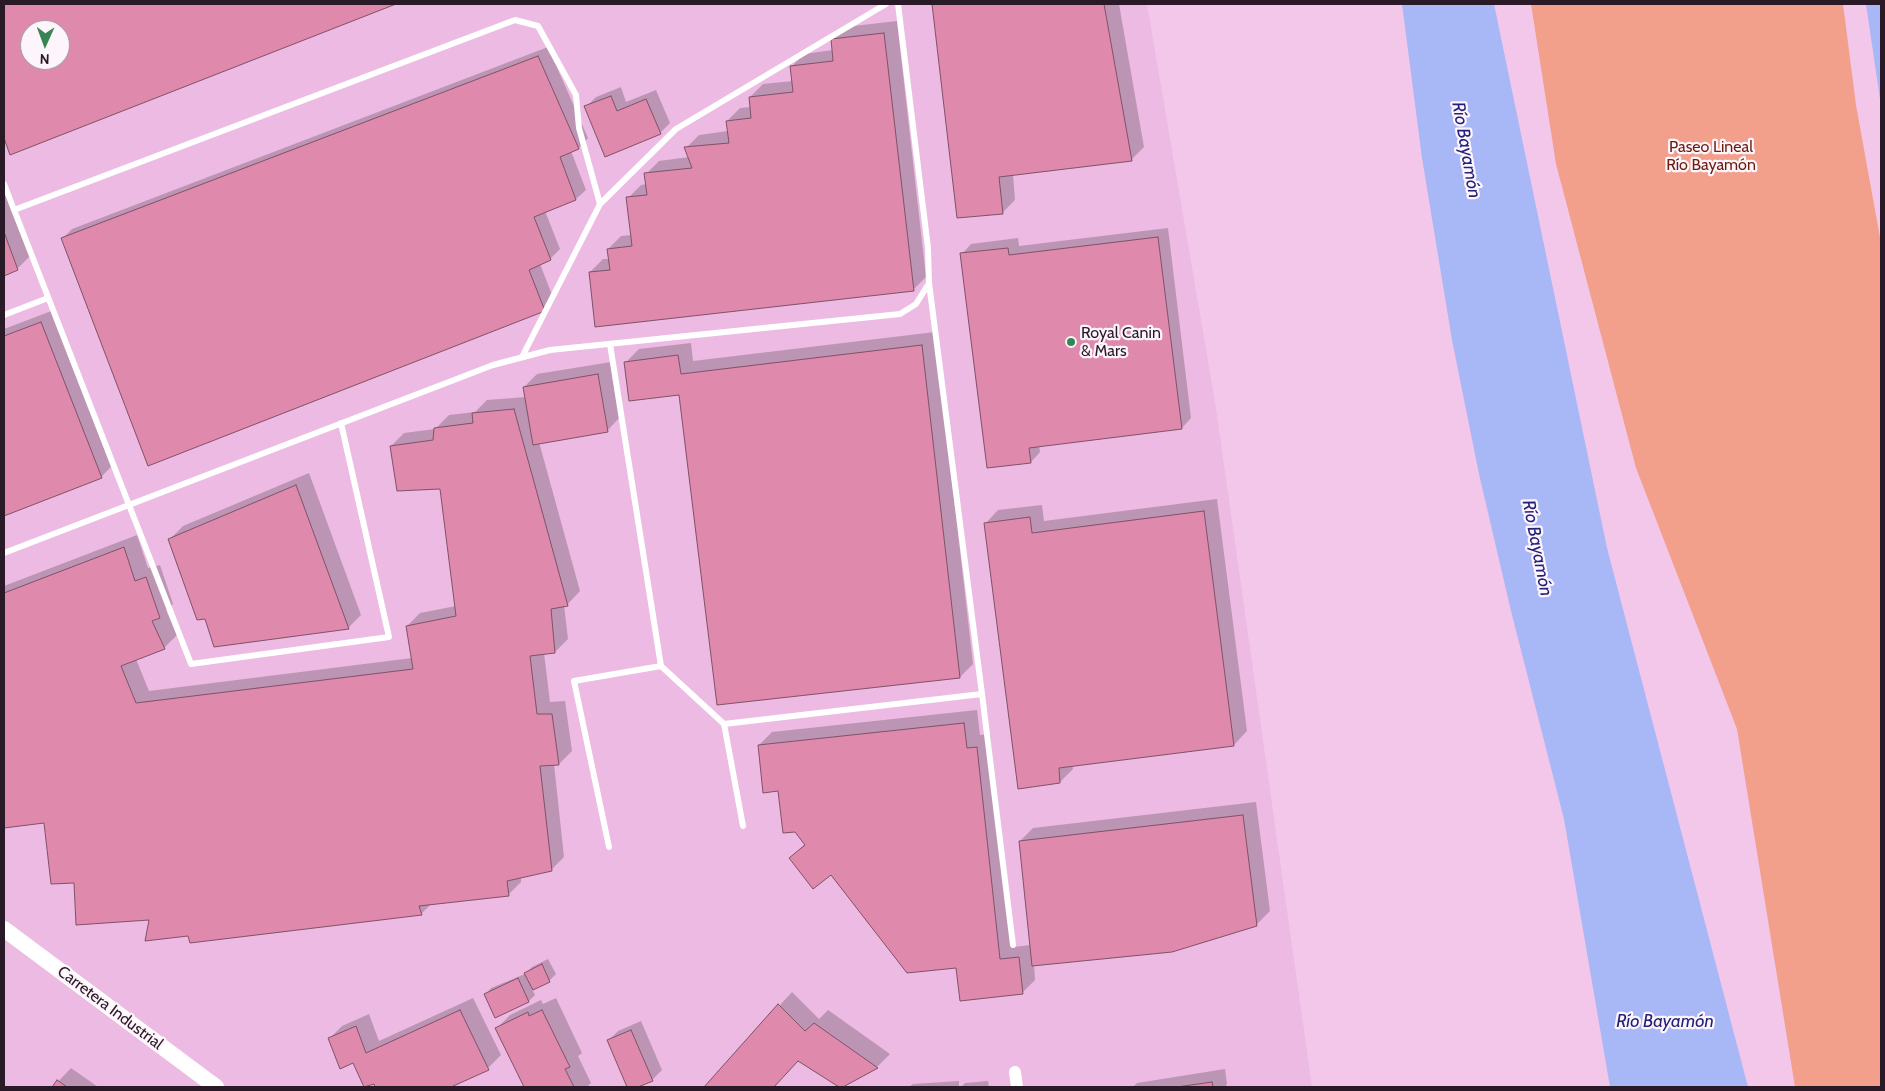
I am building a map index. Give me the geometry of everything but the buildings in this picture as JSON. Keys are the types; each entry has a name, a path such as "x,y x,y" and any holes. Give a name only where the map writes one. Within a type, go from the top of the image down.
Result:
{"street":[{"name":"Carretera Industrial","path":"4,929 216,1087"},
{"path":"1015,1072 1017,1087"}],"lane":[{"path":"522,357 600,204 676,128 886,4"},
{"path":"898,4 928,248 929,283 1013,945"},
{"path":"14,210 515,20 538,26 576,95 580,128 600,204"},
{"path":"4,184 191,664 390,638 341,423"},
{"path":"4,553 493,365 550,350 900,314 916,304 929,283"},
{"path":"4,315 48,298"},
{"path":"610,344 661,666 724,724 743,826"},
{"path":"609,847 574,681 661,666"},
{"path":"724,724 982,694"}],"shaded area":[{"path":"4,4 1147,4 1216,408 1312,1087 4,1087"}],"green space":[{"name":"Paseo Lineal Río Bayamón","path":"1531,4 1843,4 1856,105 1881,243 1881,1087 1795,1087 1737,729 1636,468 1556,164"}],"water":[{"name":"Río Bayamón","path":"1402,4 1494,4 1607,548 1748,1087 1610,1087 1564,819 1511,611 1479,474 1452,340 1422,158"},
{"path":"1866,4 1881,4 1881,106"}],"place":[{"name":"Royal Canin & Mars","path":"1071,342"}]}
